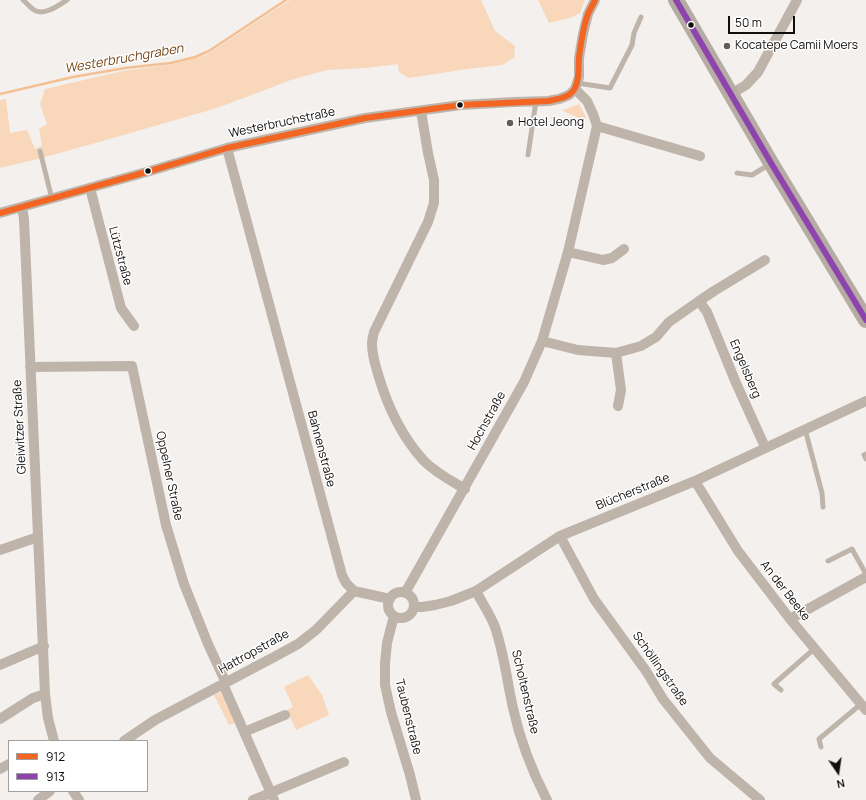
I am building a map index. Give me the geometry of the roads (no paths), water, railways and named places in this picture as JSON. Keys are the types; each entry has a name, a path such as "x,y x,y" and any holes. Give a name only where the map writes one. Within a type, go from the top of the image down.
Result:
{"main road":[{"path":"676,0 771,163 866,320"}],"street":[{"path":"595,0 588,14 583,34 579,77 576,86 594,114 597,126 700,156"},
{"path":"731,94 746,85 758,72 797,0"},
{"name":"Westerbruchstraße","path":"0,213 226,148 365,118 461,105 548,101 569,95 576,86"},
{"path":"421,111 434,180 434,203 428,222 374,332 372,343 373,357 381,386 405,437 424,461 439,474 465,489"},
{"name":"Hochstraße","path":"405,593 524,382 542,341 568,252 597,126"},
{"name":"Bahnenstraße","path":"226,148 342,575 346,583 354,591"},
{"name":"Lützstraße","path":"90,188 121,308 134,326"},
{"name":"Gleiwitzer Straße","path":"22,207 24,219 45,694 53,740"},
{"path":"568,252 603,260 612,258 624,249"},
{"path":"542,341 578,350 616,353 641,346 656,337 670,322 699,301 765,260"},
{"name":"Engelsberg","path":"699,301 707,312 736,383 765,447"},
{"path":"616,353 621,390 618,406"},
{"name":"Oppelner Straße","path":"30,367 132,366 166,526 184,584 224,683"},
{"name":"Blücherstraße","path":"414,607 435,606 476,591 560,536 695,481 866,401"},
{"name":"An der Beeke","path":"695,481 738,551 814,649 863,707"},
{"path":"0,550 38,536"},
{"name":"Schöllingstraße","path":"560,536 594,599 646,671 663,699 710,758 760,800"},
{"path":"790,619 866,577"},
{"path":"354,591 390,599"},
{"name":"Hattropstraße","path":"125,740 155,720 298,644 316,630 354,591"},
{"name":"Scholtenstraße","path":"476,591 494,625 501,647 513,708 522,741 533,771 547,800"},
{"path":"397,593 405,593 410,596 414,607 407,617 400,618 394,616 389,611 388,605 390,599 397,593"},
{"name":"Taubenstraße","path":"394,616 387,643 385,685 416,800"},
{"path":"0,665 44,646"},
{"path":"224,683 272,796"},
{"path":"0,719 33,698 45,694"},
{"path":"244,732 285,715"},
{"path":"253,800 272,796 344,762"},
{"path":"38,800 49,792"}],"lane":[{"path":"23,0 35,11 40,12 51,9 67,0"},
{"path":"576,86 610,88 632,45 634,33 641,17"},
{"path":"528,155 536,101"},
{"path":"40,151 52,199"},
{"path":"737,173 752,175 771,163"},
{"path":"804,429 822,493 823,507"},
{"path":"866,454 864,455 866,459"},
{"path":"828,561 852,549 866,574"},
{"path":"781,690 774,684 814,649"},
{"path":"821,747 819,739 863,707"}],"waterway":[{"name":"Westerbruchgraben","path":"0,94 73,77 125,68 171,63 195,57 209,51 286,0"}],"place":[{"name":"Kocatepe Camii Moers","path":"727,46"},
{"name":"Hotel Jeong","path":"510,123"}]}
